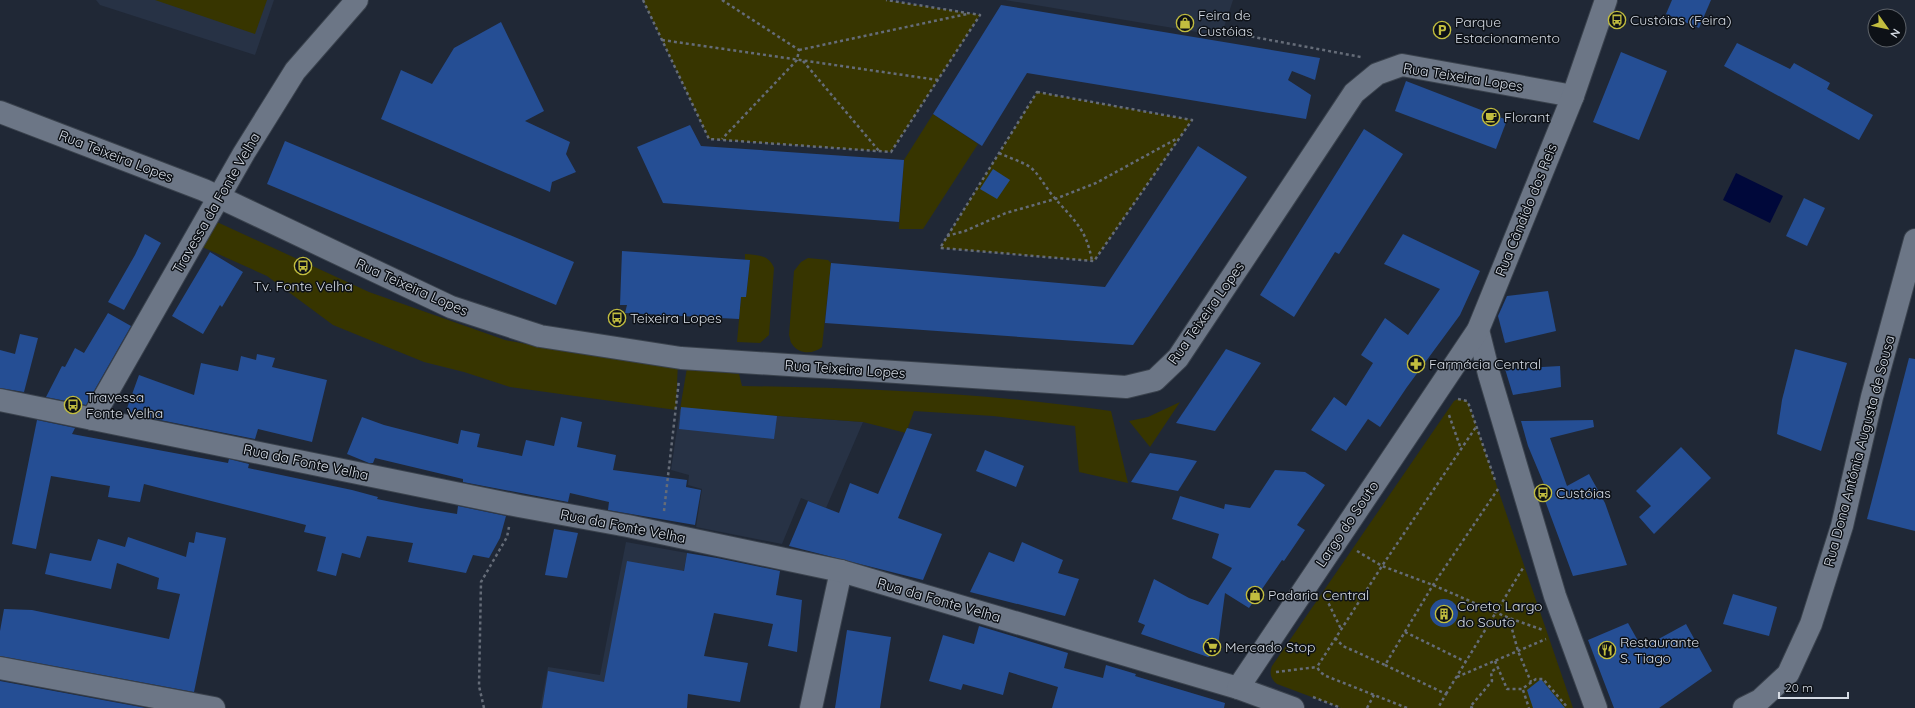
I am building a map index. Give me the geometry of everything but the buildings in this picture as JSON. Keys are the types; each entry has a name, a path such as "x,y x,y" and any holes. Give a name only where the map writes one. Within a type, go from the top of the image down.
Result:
{"street":[{"name":"Travessa da Fonte Velha","path":"92,419 218,197 296,70 357,0"},
{"name":"Rua Cândido dos Reis","path":"1478,330 1573,96 1606,0"},
{"name":"Rua Teixeira Lopes","path":"0,112 218,197 451,307 540,336 681,358 1126,387 1155,380 1178,358 1354,93 1377,74 1402,65 1573,96"},
{"name":"Rua Dona Antónia Augusta de Sousa","path":"1744,708 1760,700 1788,674 1811,624 1842,526 1872,397 1915,240"},
{"name":"Largo do Souto","path":"1238,688 1448,372 1478,330"},
{"path":"1478,330 1488,374 1555,596 1596,708"},
{"path":"1448,372 1457,367 1476,366 1488,374"},
{"name":"Rua da Fonte Velha","path":"0,400 514,505 662,533 841,571 1238,688"},
{"path":"811,708 841,571"},
{"path":"0,668 214,708"},
{"path":"1238,688 1299,701"}],"path":[{"path":"643,0 709,139 891,152 980,16 886,0"},
{"path":"722,0 799,50 970,14"},
{"path":"1216,30 1363,57"},
{"path":"662,40 938,80"},
{"path":"722,140 797,60 799,50"},
{"path":"803,60 880,152"},
{"path":"1037,92 1192,120 1179,138 1094,261 940,248 1037,92"},
{"path":"947,236 965,231 1006,213 1055,199 1096,183 1179,138"},
{"path":"999,153 1029,167 1041,179 1055,199 1080,226 1088,242 1092,261"},
{"path":"662,533 681,358"},
{"path":"1454,401 1458,399 1467,401 1500,495"},
{"path":"1447,411 1461,449"},
{"path":"1318,667 1382,566 1476,426"},
{"path":"1385,665 1433,585 1498,489"},
{"path":"484,708 478,686 481,582 507,537 514,505"},
{"path":"1353,548 1382,566 1433,585 1509,618 1546,631 1544,624"},
{"path":"1438,708 1524,566 1527,574"},
{"path":"1323,592 1341,629"},
{"path":"1509,618 1518,651 1531,682"},
{"path":"1405,632 1466,662"},
{"path":"1335,638 1343,646 1446,694"},
{"path":"1457,677 1549,638"},
{"path":"1495,661 1507,689 1522,689 1536,679 1543,679 1568,708"},
{"path":"1271,672 1318,667"},
{"path":"1318,667 1320,672 1326,676 1407,708"},
{"path":"1473,708 1470,707 1492,681 1491,672 1498,668"},
{"path":"1522,689 1529,708"},
{"path":"1367,708 1374,695"},
{"path":"1299,701 1341,708"}],"shaded area":[{"path":"96,0 274,0 255,55 100,5"},
{"path":"155,0 267,0 255,34"},
{"path":"643,0 886,0 980,15 891,152 709,139"},
{"name":"Feira de Custóias","path":"1005,0 1233,0 1221,36"},
{"path":"1037,92 1192,120 1094,261 940,248"},
{"path":"933,114 978,144 923,229 899,229 904,160"},
{"path":"1736,173 1783,196 1770,223 1723,200"},
{"path":"217,222 369,292 505,340 573,353 678,361 676,410 510,387 464,372 424,362 333,325 267,276 198,245"},
{"path":"745,254 762,256 769,260 774,268 769,335 760,343 737,342 741,297 746,297 750,260 745,260"},
{"path":"808,258 828,260 831,263 822,347 811,352 802,352 795,348 791,343 789,335 794,271 801,262"},
{"path":"687,368 739,374 742,386 927,392 1019,400 1111,411 1128,483 1079,472 1075,426 993,416 914,411 906,433 863,422 680,409"},
{"path":"1458,399 1467,401 1469,405 1573,708 1341,708 1277,684 1271,676 1272,666 1454,401"},
{"path":"1180,402 1150,447 1129,421 1148,417"},
{"path":"680,409 863,422 826,508 801,498 782,544 696,527 702,489 688,485 689,475 671,470"},
{"path":"626,542 687,553 659,708 540,708 548,667 600,675"}],"place":[{"name":"Custóias (Feira)","path":"1617,20"},
{"name":"Feira de Custóias","path":"1185,23"},
{"name":"Parque Estacionamento","path":"1442,30"},
{"name":"Florant","path":"1491,117"},
{"name":"Tv. Fonte Velha","path":"303,266"},
{"name":"Teixeira Lopes","path":"617,318"},
{"name":"Farmácia Central","path":"1416,364"},
{"name":"Travessa Fonte Velha","path":"73,405"},
{"name":"Custóias","path":"1543,493"},
{"name":"Padaria Central","path":"1255,595"},
{"name":"Coreto Largo do Souto","path":"1444,614"},
{"name":"Mercado Stop","path":"1212,647"},
{"name":"Restaurante S. Tiago","path":"1607,650"}]}
